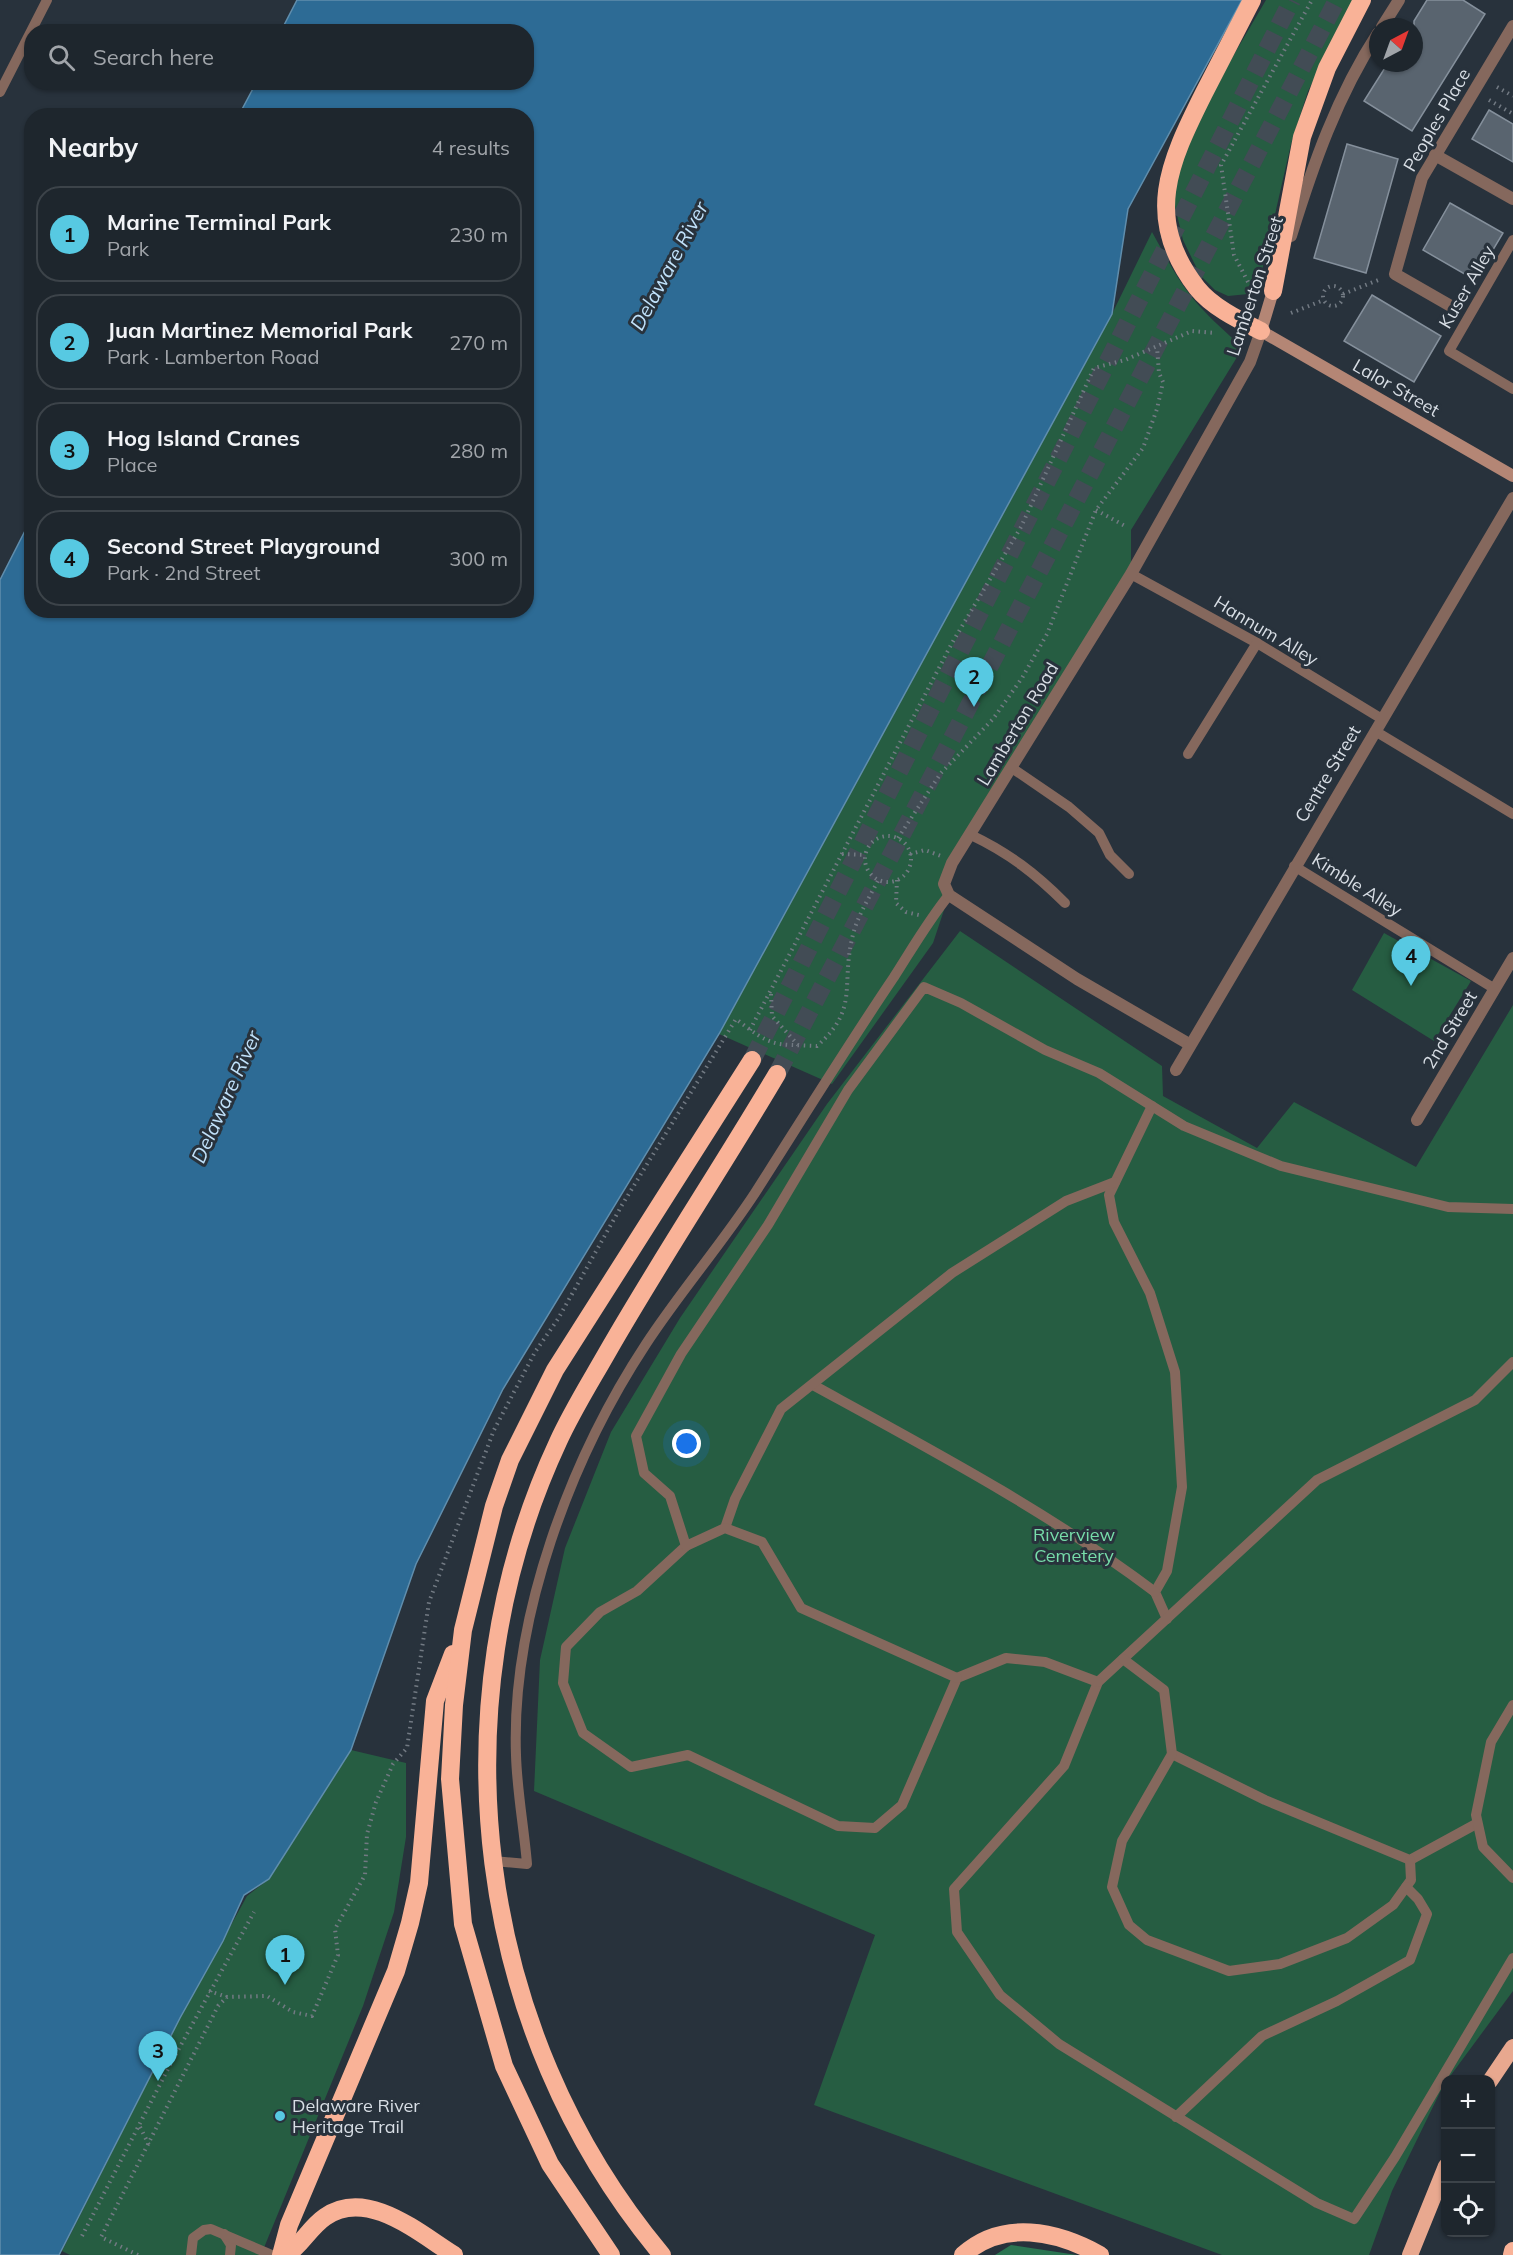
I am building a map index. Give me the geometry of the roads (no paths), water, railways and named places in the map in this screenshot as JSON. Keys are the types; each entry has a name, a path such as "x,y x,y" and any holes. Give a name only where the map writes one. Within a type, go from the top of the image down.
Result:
{"highway":[{"path":"1252,0 1178,144 1166,187 1172,247 1197,289 1228,314 1261,331"},
{"path":"1273,291 1302,137 1327,68 1362,0"},
{"path":"611,2255 550,2164 504,2066 463,1924 450,1779 454,1705 463,1630 494,1506 527,1423 555,1370 752,1060"},
{"path":"662,2255 611,2188 561,2097 532,2034 509,1955 493,1861 488,1778 489,1706 499,1629 525,1526 543,1477 573,1411 644,1288 777,1074"},
{"path":"283,2255 289,2225 396,1971 410,1923 420,1873 435,1701 463,1630"},
{"path":"1495,2075 1513,2047"},
{"path":"1410,2255 1441,2178"},
{"path":"283,2255 298,2247 312,2227 327,2215 359,2207 395,2218 454,2255"},
{"path":"963,2255 983,2242 1001,2235 1037,2231 1051,2234 1100,2255"}],"main road":[{"name":"Lamberton Street","path":"1261,331 1273,291"},
{"name":"Lalor Street","path":"1261,331 1513,476"}],"street":[{"path":"1387,18 1398,0"},
{"name":"Peoples Place","path":"1456,309 1395,274 1422,178 1513,26"},
{"name":"Lamberton Street","path":"1273,291 1317,154 1369,47"},
{"path":"1435,155 1513,199"},
{"name":"Lamberton Street","path":"1131,574 1250,362 1261,331"},
{"name":"Centre Street","path":"1176,1070 1189,1044 1513,498"},
{"name":"Lamberton Road","path":"946,899 944,884 952,863 1131,574"},
{"path":"946,899 1189,1044"},
{"name":"2nd Street","path":"1418,1120 1513,958"}],"lane":[{"path":"35,24 47,0"},
{"path":"0,92 24,45"},
{"name":"Kuser Alley","path":"1513,240 1449,351 1513,389"},
{"name":"Hannum Alley","path":"1131,574 1257,643 1382,719"},
{"path":"1188,754 1257,643"},
{"path":"1375,731 1513,814"},
{"path":"1012,768 1069,807 1099,833 1110,855 1128,874"},
{"path":"971,835 1004,851 1028,867 1065,903"},
{"name":"Kimble Alley","path":"1294,866 1495,989"},
{"path":"493,1861 527,1864 516,1755 517,1711 524,1658 542,1571 577,1470 591,1440 609,1402 648,1341 736,1221 850,1041 946,899"},
{"path":"686,1546 669,1496 644,1473 636,1436 681,1354 768,1225 848,1090 924,987 961,1003 1045,1050 1099,1073 1184,1126 1281,1166 1448,1207 1513,1209"},
{"path":"1152,1106 1109,1195 1114,1222 1150,1293 1175,1372 1182,1487 1167,1571 1155,1592"},
{"path":"1098,1682 1045,1662 1006,1658 957,1678 902,1805 875,1828 838,1826 688,1755 631,1767 583,1733 563,1683 566,1647 600,1612 637,1592 686,1546 724,1528 735,1499 781,1409 952,1273 1066,1201 1115,1182"},
{"path":"1513,1362 1475,1400 1317,1480 1098,1682 1064,1766 954,1889 957,1932 1000,1995 1059,2044 1317,2203 1354,2218 1395,2157 1513,1958"},
{"path":"813,1385 926,1446 1100,1550 1155,1592 1167,1619"},
{"path":"724,1528 762,1542 801,1608 957,1678"},
{"path":"1123,1659 1164,1690 1172,1754 1122,1841 1112,1887 1129,1925 1147,1940 1229,1971 1280,1964 1347,1938 1393,1905 1411,1880 1410,1860"},
{"path":"1513,1705 1491,1742 1476,1824 1483,1847 1513,1878"},
{"path":"1172,1754 1265,1800 1410,1860"},
{"path":"1410,1860 1476,1824"},
{"path":"1176,2117 1262,2036 1337,2001 1410,1960 1427,1914 1419,1899 1407,1887"},
{"path":"191,2255 191,2244 198,2233 211,2229 272,2255"},
{"path":"224,2234 231,2245 230,2255"}],"water":[{"name":"Delaware River","path":"297,0 1242,0 1128,209 1112,314 719,1034 503,1389 416,1564 351,1750 269,1879 244,1895 223,1941 180,2018 59,2255 0,2255 0,580 24,533 24,618 534,618 534,108 243,108 252,90 534,90 534,24 285,24"}],"tunnel":[{"path":"752,1060 1292,0"},
{"path":"777,1074 1337,0"}],"place":[{"name":"Juan Martinez Memorial Park","path":"974,707"},
{"name":"Second Street Playground","path":"1411,986"},
{"name":"Marine Terminal Park","path":"285,1985"},
{"name":"Hog Island Cranes","path":"158,2081"},
{"name":"Delaware River Heritage Trail","path":"280,2116"}],"park label":[{"name":"Riverview Cemetery","path":"1074,1546"}]}
